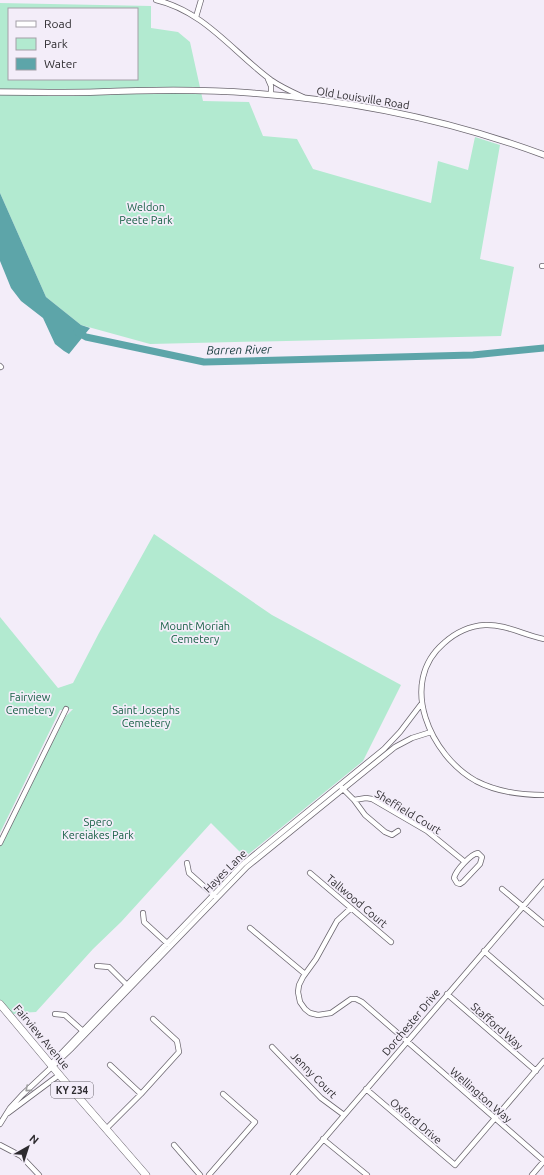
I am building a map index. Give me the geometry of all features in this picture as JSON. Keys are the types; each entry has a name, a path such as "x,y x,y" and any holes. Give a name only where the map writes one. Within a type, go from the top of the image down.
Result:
{"main road":[{"name":"Fairview Avenue","path":"0,1004 59,1075 146,1175"}],"street":[{"name":"Old Louisville Road","path":"156,0 176,7 196,17 281,86 308,99 361,106 421,118 464,129 544,155"},
{"path":"196,17 201,0"},
{"path":"266,75 270,83 271,94"},
{"path":"1,92 198,91 271,94 308,99"},
{"path":"544,639 497,625 477,626 467,629 456,634 437,650 426,667 422,685 424,716 431,732 449,759 463,772 477,781 514,794 544,795"},
{"name":"Hayes Lane","path":"6,1114 22,1095 52,1066 215,897 247,861 388,745 422,703"},
{"path":"0,843 66,710"},
{"name":"Hayes Lane","path":"215,897 247,867 344,790 395,747 412,738 431,732"},
{"path":"340,785 354,800 362,813 385,832 391,835 398,831"},
{"name":"Sheffield Court","path":"354,800 368,798 377,802 427,831 465,862"},
{"path":"475,854 480,854 482,857 480,864 475,870 463,882 458,883 455,881 455,875 465,862 475,854"},
{"path":"188,863 189,873 215,897"},
{"name":"Tallwood Court","path":"310,873 391,942"},
{"name":"Dorchester Drive","path":"293,1175 544,882"},
{"path":"502,889 544,924"},
{"path":"250,928 305,974 316,959 337,921 352,908"},
{"path":"143,913 144,922 169,945"},
{"path":"484,951 544,1003"},
{"path":"97,966 109,967 129,986"},
{"name":"Wellington Way","path":"305,974 299,985 298,996 301,1004 310,1013 318,1015 328,1014 349,999 356,999 375,1013 544,1161"},
{"name":"Stafford Way","path":"447,994 536,1071"},
{"path":"55,1014 65,1016 84,1032"},
{"path":"106,1129 141,1094 179,1052 177,1041 153,1019"},
{"name":"Jenny Court","path":"272,1047 321,1098 344,1114"},
{"path":"495,1119 544,1061"},
{"path":"110,1065 141,1094"},
{"path":"0,1124 6,1114 59,1075"},
{"name":"Oxford Drive","path":"366,1089 455,1166 495,1119"},
{"path":"209,1175 255,1122 223,1094"},
{"path":"323,1139 367,1175"},
{"path":"0,1145 21,1156 39,1175"},
{"path":"174,1145 200,1175"},
{"path":"532,1175 544,1161"}],"green space":[{"name":"Weldon Peete Park","path":"0,3 151,6 151,28 178,32 190,42 203,101 249,102 263,136 297,139 313,169 431,203 438,161 468,170 475,137 500,145 480,259 514,267 501,336 150,344 81,325 46,297 0,193"},
{"name":"Spero Kereiakes Park","path":"154,534 272,615 401,685 363,761 245,857 211,823 121,922 93,949 36,1012 10,1015 0,1004 0,845 66,716 73,709 60,710 0,833 0,617 58,688 73,683"}],"water":[{"path":"0,193 46,297 81,325 90,328 69,354 55,344 43,318 21,301 11,288 0,261"}],"waterway":[{"name":"Barren River","path":"77,332 86,337 204,362 473,355 544,348"}],"park label":[{"name":"Mount Moriah Cemetery","path":"195,632"},
{"name":"Fairview Cemetery","path":"30,703"},
{"name":"Saint Josephs Cemetery","path":"146,716"}]}
